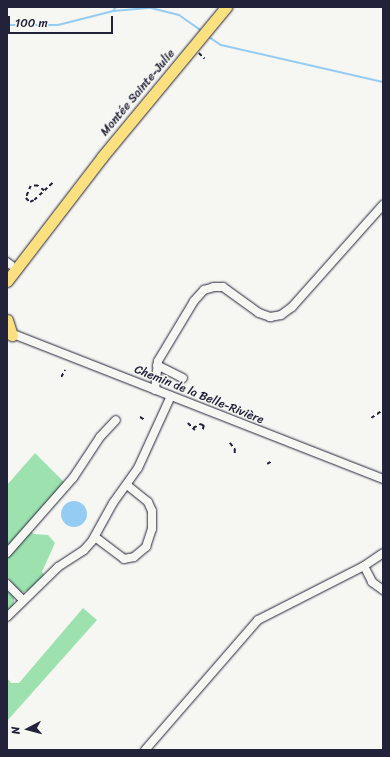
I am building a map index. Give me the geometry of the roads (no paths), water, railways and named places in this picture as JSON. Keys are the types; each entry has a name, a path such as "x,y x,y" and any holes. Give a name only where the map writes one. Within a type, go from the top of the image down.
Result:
{"main road":[{"name":"Montée Sainte-Julie","path":"7,281 102,157 226,7"},
{"name":"Montée Sainte-Julie","path":"8,266 72,197"},
{"path":"7,320 10,333"}],"street":[{"path":"155,390 157,365 166,344 204,290 223,287 259,313 270,317 281,315 292,307 383,206"},
{"name":"Chemin de la Belle-Rivière","path":"10,333 383,479"},
{"path":"157,365 183,378"},
{"path":"7,616 66,560 88,546 95,537 113,503 127,485 148,448 171,396"},
{"path":"7,553 73,478 100,437 116,420"},
{"path":"95,537 124,559 134,557 146,547 152,529 152,510 148,502 127,485"},
{"path":"145,750 258,620 364,566 383,553"},
{"path":"364,566 372,582 383,590"},
{"path":"7,584 23,600"}],"water":[{"path":"74,501 83,505 87,514 83,523 74,527 65,523 61,514 65,505"}],"waterway":[{"path":"113,11 116,7"},
{"path":"7,25 58,25 113,11 151,8 179,15 202,31"},
{"path":"206,35 221,45 383,82"}]}
